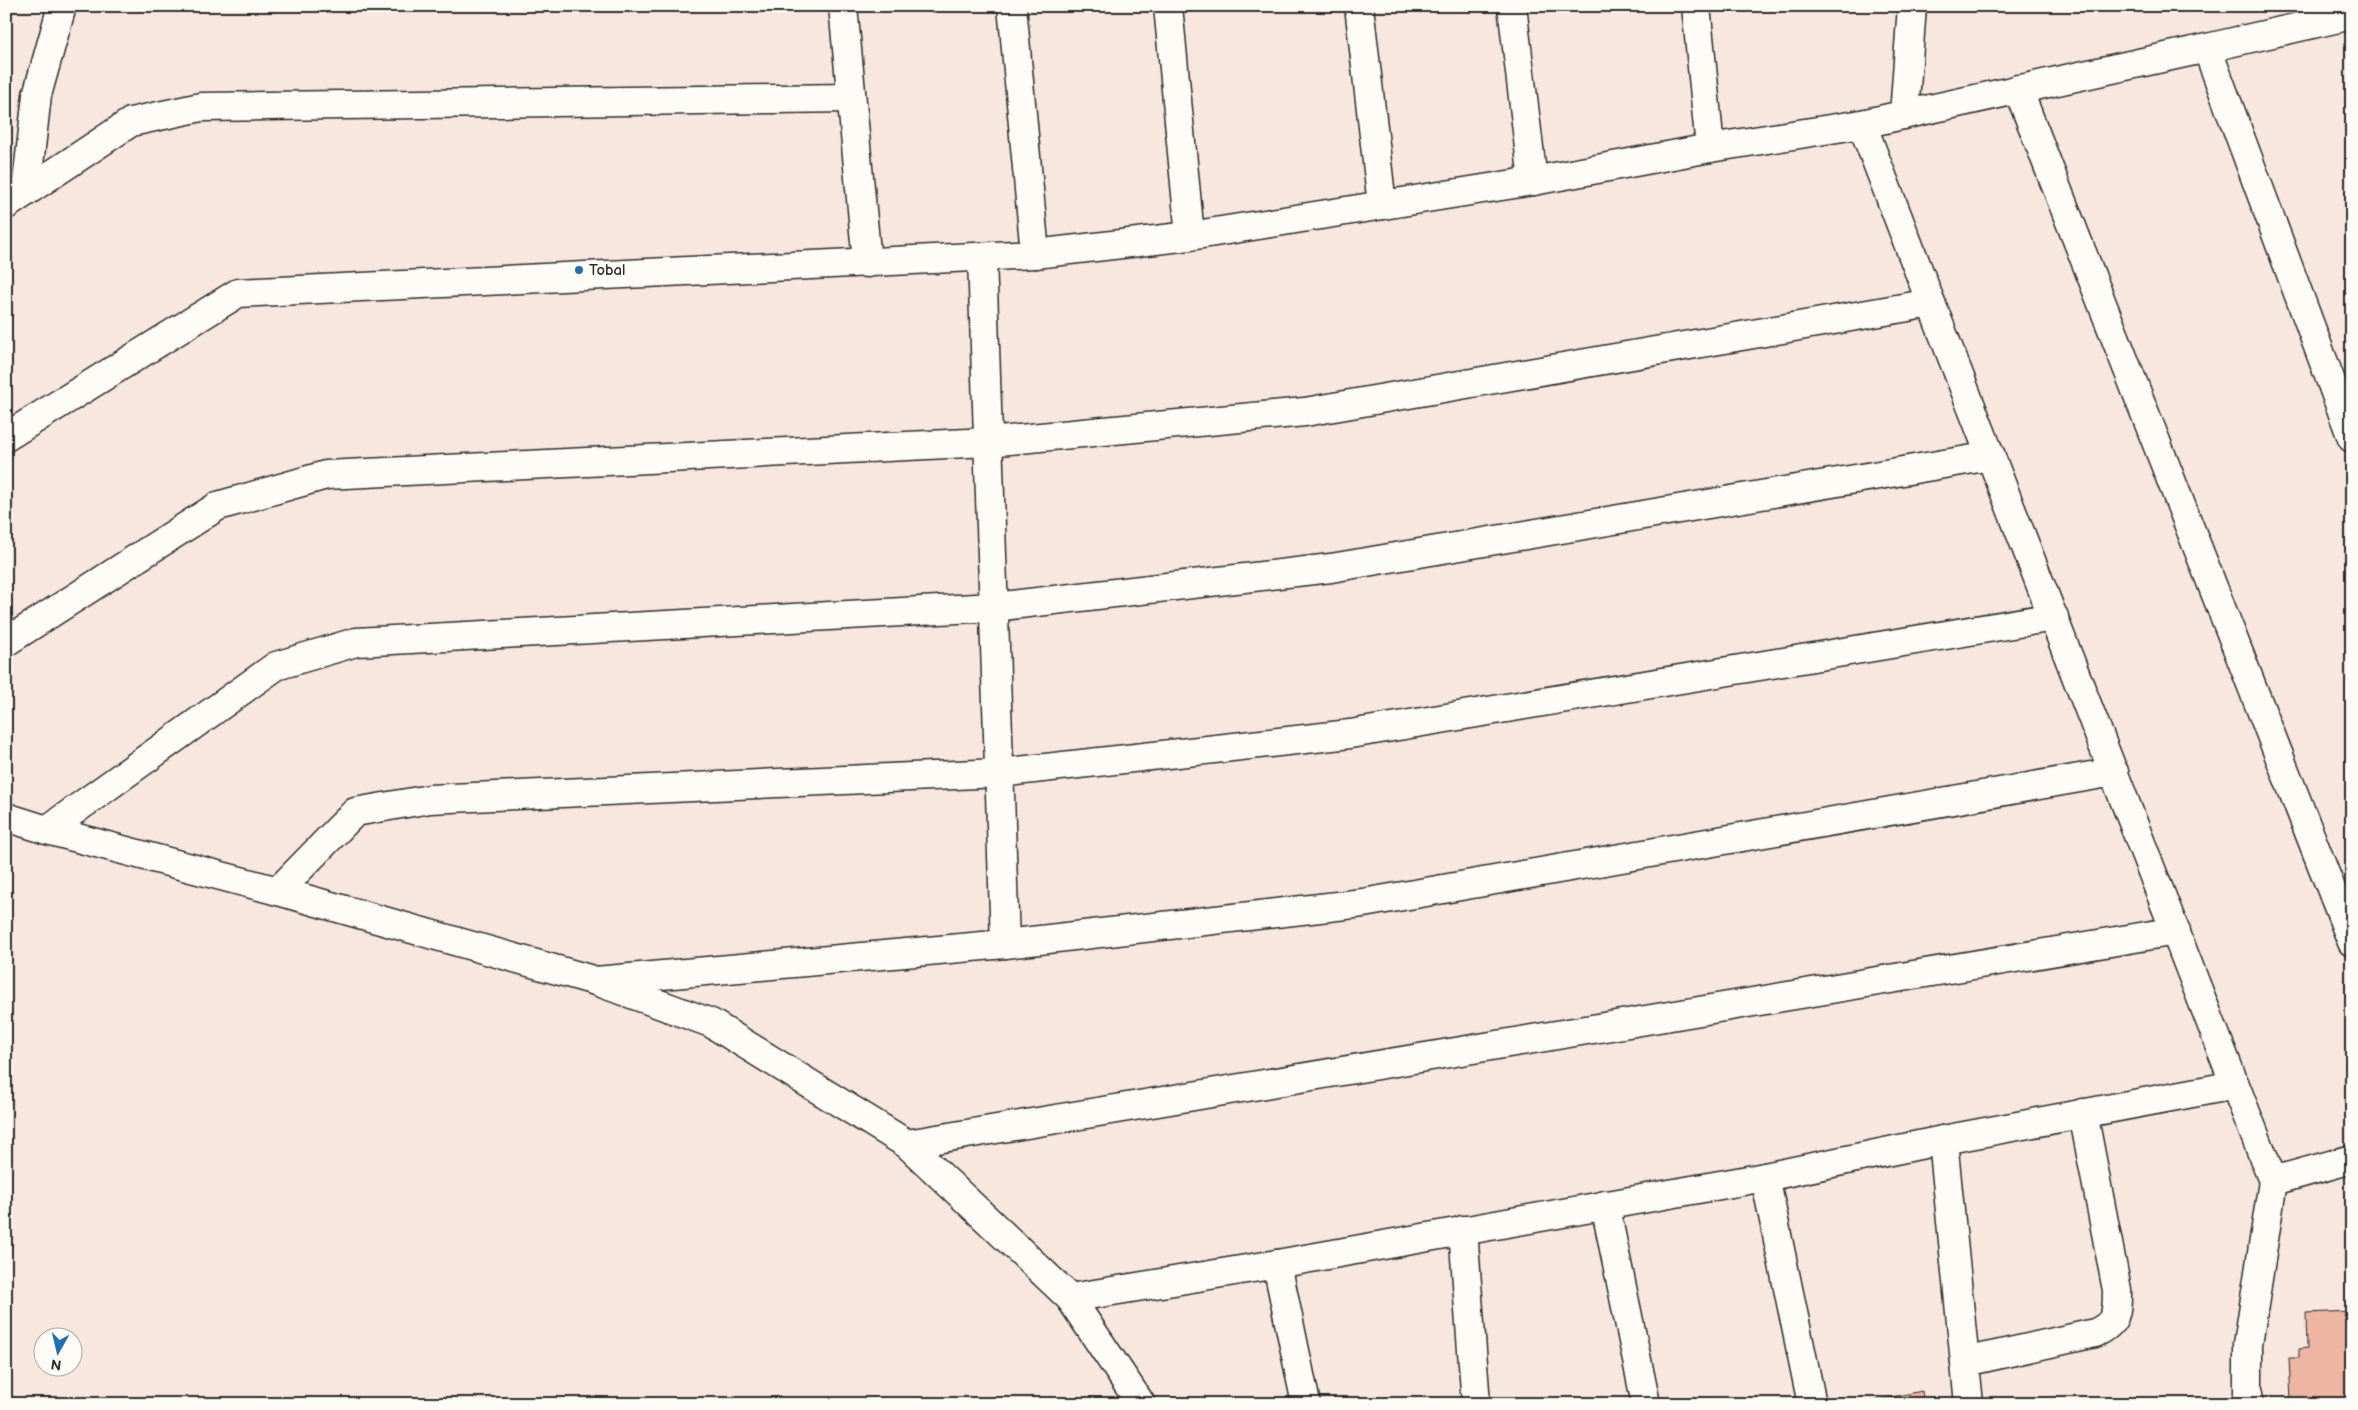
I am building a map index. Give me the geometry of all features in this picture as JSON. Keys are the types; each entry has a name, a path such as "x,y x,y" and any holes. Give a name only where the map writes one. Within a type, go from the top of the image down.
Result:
{"street":[{"path":"16,198 37,95 62,6"},
{"path":"843,6 868,263"},
{"path":"1012,6 1035,254"},
{"path":"1168,6 1190,236"},
{"path":"1360,6 1382,205"},
{"path":"1512,6 1533,181"},
{"path":"1696,6 1710,148"},
{"path":"1904,115 1912,6"},
{"path":"6,437 238,293 1035,254 1190,236 1533,181 1710,148 1862,124 2352,16"},
{"path":"2207,48 2352,438"},
{"path":"2018,89 2352,942"},
{"path":"16,198 131,122 201,107 852,98"},
{"path":"1862,124 2273,1181 2248,1344 2248,1404"},
{"path":"982,257 1006,944"},
{"path":"6,642 218,506 326,475 988,442 1305,412 1931,303"},
{"path":"47,830 276,666 356,642 994,607 1330,568 1991,456"},
{"path":"278,891 354,812 430,799 999,773 1350,734 2054,617"},
{"path":"596,981 1006,944 1363,903 2114,772"},
{"path":"6,817 47,830 278,891 596,981 711,1023 907,1144 1070,1298 1141,1404"},
{"path":"907,1144 2176,931"},
{"path":"1070,1298 1277,1264 1765,1177 1943,1140 2235,1085"},
{"path":"1965,1362 2094,1333 2108,1327 2117,1313 2117,1290 2083,1113"},
{"path":"1943,1140 1969,1404"},
{"path":"2273,1181 2352,1159"},
{"path":"1765,1177 1812,1404"},
{"path":"1605,1205 1646,1404"},
{"path":"1463,1230 1476,1404"},
{"path":"1277,1264 1306,1404"}],"building":[{"path":"2352,1311 2352,1404 2308,1404 2308,1399 2291,1400 2289,1358 2299,1358 2299,1349 2307,1348 2306,1313"},
{"path":"1922,1391 1924,1404 1893,1404 1892,1397"},
{"path":"1892,1397 1893,1404 1867,1404 1868,1402"}],"place":[{"name":"Tobal","path":"579,270"}]}
